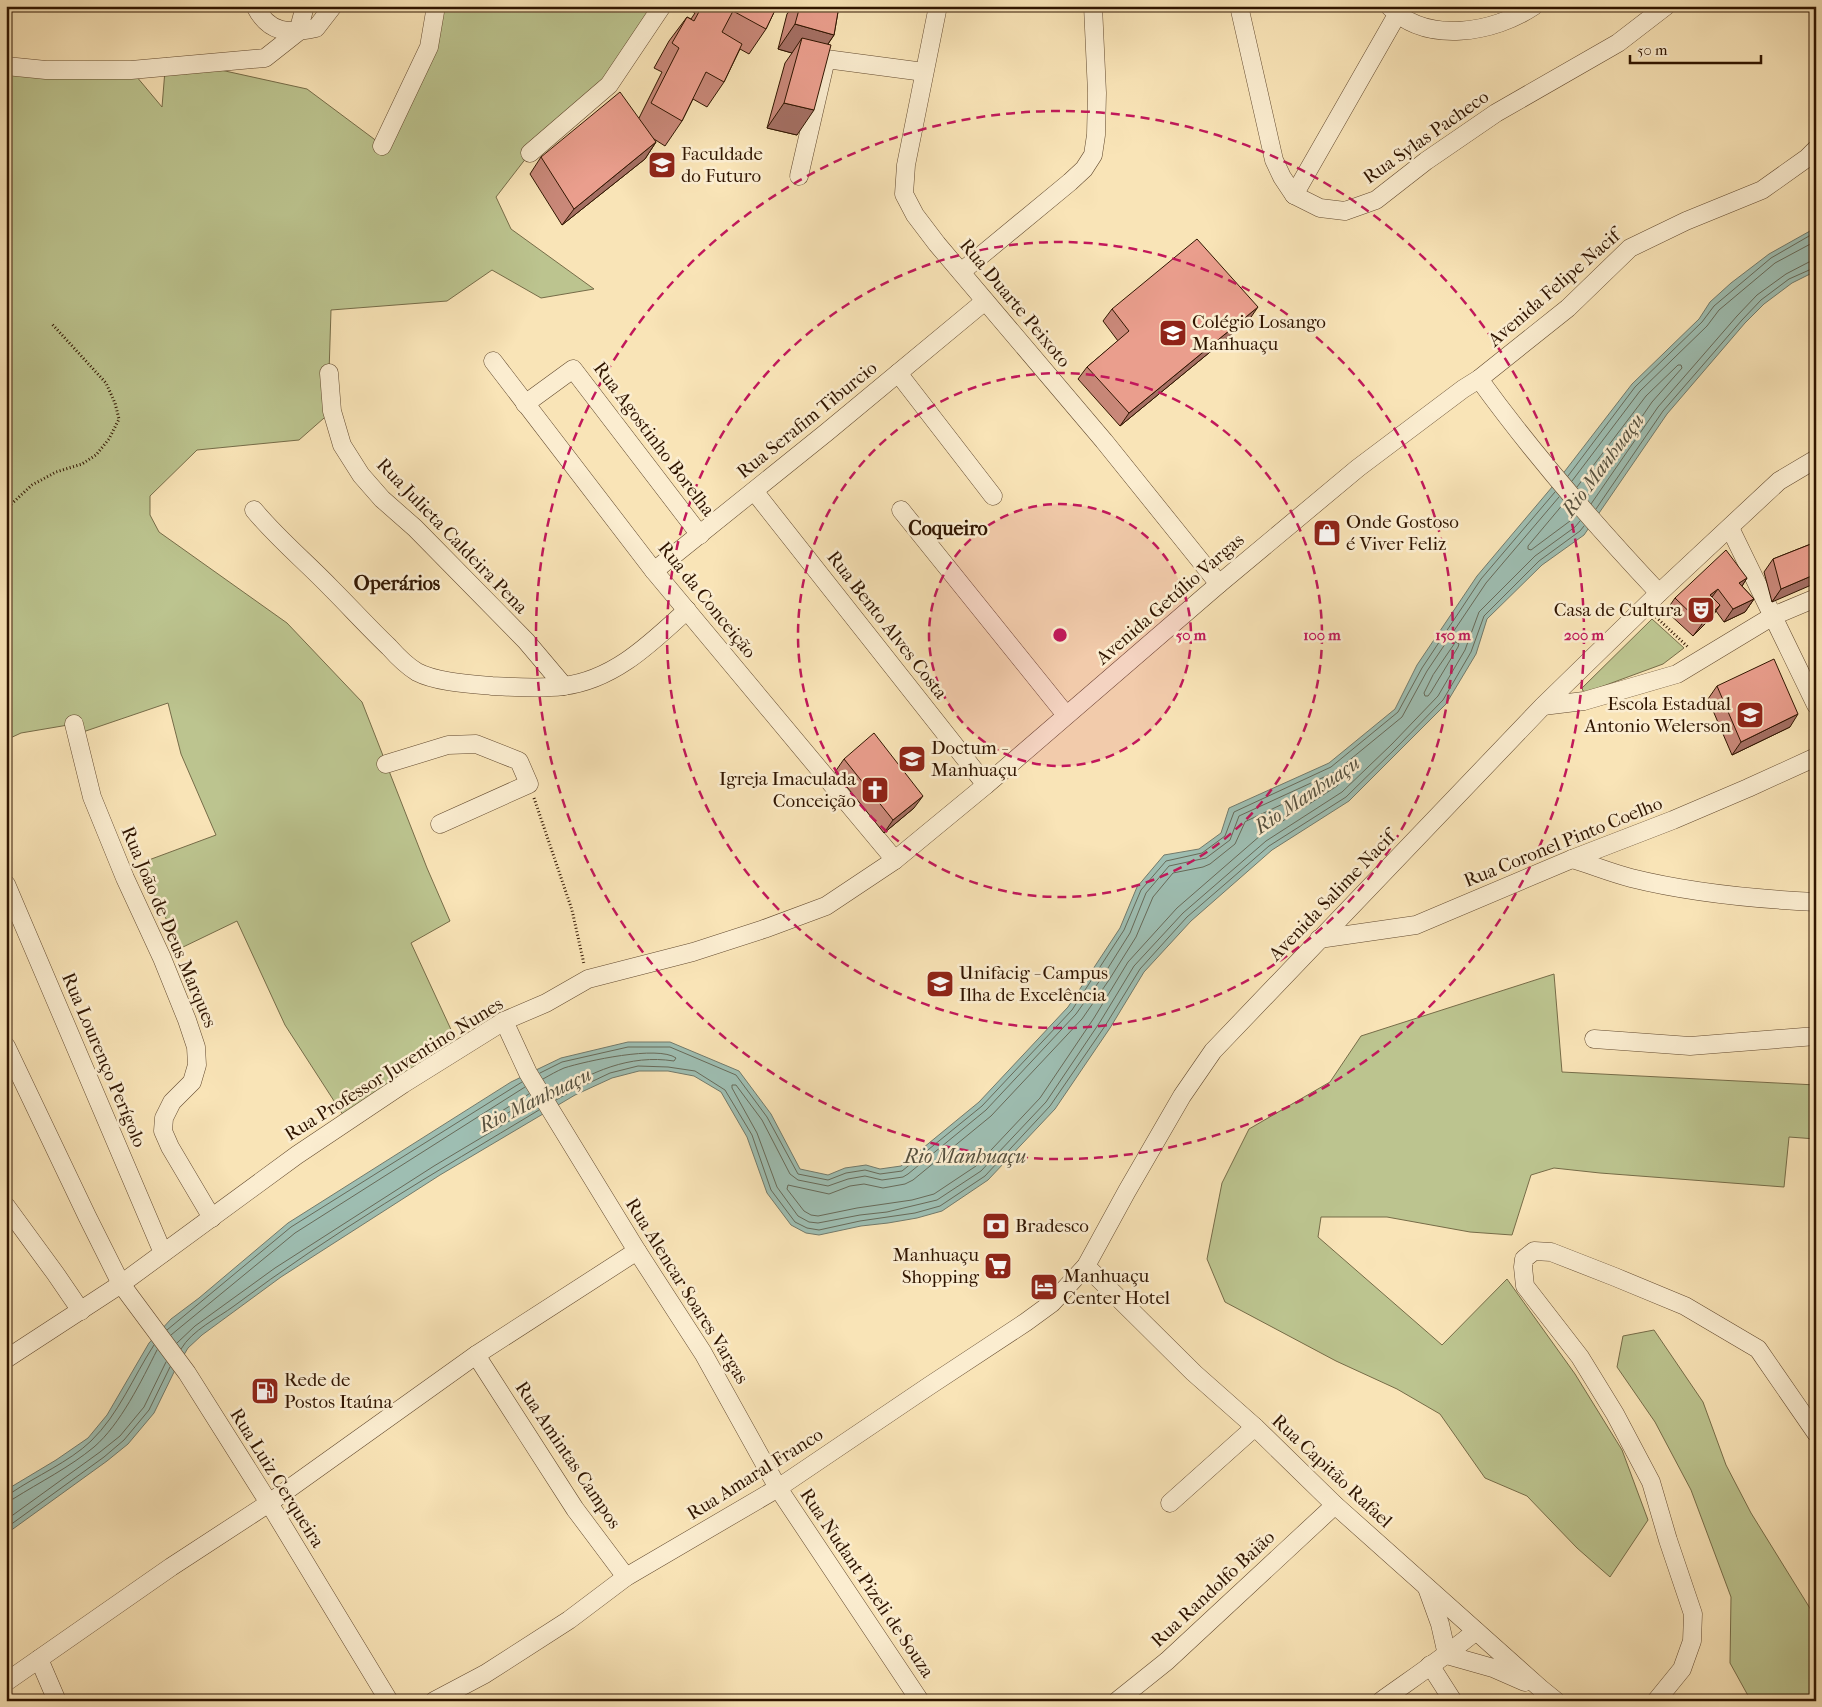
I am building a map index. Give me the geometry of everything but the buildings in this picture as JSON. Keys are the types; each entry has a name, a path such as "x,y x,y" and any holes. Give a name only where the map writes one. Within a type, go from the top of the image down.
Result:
{"street":[{"path":"255,6 261,17 282,32 298,32 316,28 333,6"},
{"path":"6,66 46,70 131,70 265,58 298,32 305,6"},
{"path":"382,146 429,47 436,6"},
{"path":"530,153 609,85 662,6"},
{"name":"Rua Duarte Peixoto","path":"938,6 906,165 904,194 915,215 1104,441 1219,584"},
{"path":"962,272 1070,182 1084,169 1093,155 1096,135 1097,93 1093,6"},
{"path":"1239,6 1274,160 1294,195 1396,9 1430,29 1463,31 1491,26 1526,12 1534,6"},
{"name":"Rua Sylas Pacheco","path":"1294,195 1320,208 1345,211 1376,200 1426,161 1496,113 1618,43 1666,6"},
{"path":"799,176 826,59 924,72"},
{"name":"Avenida Felipe Nacif","path":"1479,379 1568,308 1630,248 1686,221 1762,190 1807,158 1816,149"},
{"name":"Rua Serafim Tiburcio","path":"654,571 985,301"},
{"name":"Rua da Conceição","path":"493,361 654,571 895,860"},
{"name":"Rua Agostinho Borelha","path":"525,404 573,369 700,534"},
{"name":"Rua Julieta Caldeira Pena","path":"329,373 332,411 342,445 361,475 382,499 415,528 526,641 564,686"},
{"path":"898,373 993,496"},
{"path":"1479,379 1553,474 1604,534 1659,593"},
{"name":"Avenida Getúlio Vargas","path":"895,860 986,785 1219,584 1358,468 1479,379"},
{"path":"1816,458 1778,481 1730,528 1816,705"},
{"name":"Rua Bento Alves Costa","path":"754,490 986,785"},
{"path":"254,510 270,530 399,657 418,672 444,680 467,684 527,688 564,686 591,679 626,662 652,642 687,610"},
{"path":"901,510 1066,715"},
{"name":"Avenida Salime Nacif","path":"1086,1266 1126,1191 1182,1096 1213,1051 1543,706 1645,606 1730,528"},
{"path":"1543,706 1584,701 1677,674 1773,616 1816,598"},
{"name":"Rua João de Deus Marques","path":"74,724 92,797 125,878 162,958 196,1047 197,1065 192,1082 172,1102 164,1118 164,1131 170,1147 212,1218"},
{"path":"386,764 448,745 476,744 519,761 529,784 440,824"},
{"name":"Rua Coronel Pinto Coelho","path":"1319,939 1416,925 1572,859 1706,806 1816,757"},
{"path":"1572,859 1629,877 1687,890 1786,901 1816,902"},
{"name":"Rua Professor Juventino Nunes","path":"6,1359 121,1284 297,1155 403,1084 504,1021 546,1003 588,979 693,952 826,906 895,860"},
{"name":"Rua Lourenço Perígolo","path":"6,884 163,1253"},
{"name":"Rua Alencar Soares Vargas","path":"504,1021 523,1064 637,1251 703,1353 778,1488"},
{"path":"1594,1039 1690,1046 1816,1036"},
{"name":"Rua Luiz Cerqueira","path":"6,1046 121,1284 187,1373 389,1701"},
{"path":"6,1206 55,1272 81,1311"},
{"path":"6,1682 170,1567 268,1503 476,1355 637,1251"},
{"path":"1656,1701 1682,1669 1692,1641 1693,1614 1651,1482 1615,1414 1580,1357 1526,1286 1523,1267 1524,1259 1534,1251 1551,1252 1685,1306 1758,1349 1816,1433"},
{"name":"Rua Capitão Rafael","path":"1086,1266 1194,1373 1255,1428 1335,1505 1556,1701"},
{"name":"Rua Amaral Franco","path":"434,1701 485,1674 569,1620 626,1577 778,1488 1026,1322 1052,1303 1086,1266"},
{"name":"Rua Amintas Campos","path":"476,1355 575,1509 626,1577"},
{"path":"1170,1503 1255,1428"},
{"name":"Rua Nudant Pizeli de Souza","path":"778,1488 920,1701"},
{"name":"Rua Randolfo Baião","path":"1117,1701 1167,1660 1335,1505"},
{"path":"1427,1588 1440,1624 1447,1655"},
{"path":"1381,1701 1430,1665 1447,1655 1476,1631"},
{"path":"1447,1655 1493,1668 1540,1688"},
{"path":"39,1660 57,1701"},
{"path":"1430,1665 1453,1701"}],"path":[{"path":"6,508 32,485 56,472 82,464 96,455 109,440 119,419 116,404 106,383 52,324"},
{"path":"1645,606 1690,648 1682,653"},
{"path":"529,784 572,910 588,979"}],"green space":[{"path":"436,6 662,6 618,74 530,153 496,197 511,229 594,289 541,298 492,270 447,301 331,310 329,373 332,411 299,440 197,450 150,496 150,515 159,532 287,623 362,702 427,868 450,921 411,943 460,1049 347,1121 285,1025 237,921 181,948 138,864 216,835 181,754 168,703 77,734 74,724 21,733 6,740 6,66 131,70 162,107 166,58 307,89 382,145"},
{"path":"1652,619 1684,648 1663,664 1587,692 1583,691 1582,688"},
{"path":"1554,974 1562,1072 1816,1085 1816,1139 1789,1137 1784,1187 1554,1168 1531,1175 1512,1235 1470,1232 1387,1217 1321,1217 1318,1237 1442,1345 1507,1279 1575,1374 1622,1450 1648,1520 1610,1577 1577,1548 1527,1496 1485,1478 1440,1414 1397,1389 1336,1361 1225,1302 1207,1259 1222,1183 1249,1129 1330,1082 1361,1036"},
{"path":"1654,1330 1703,1402 1726,1465 1751,1513 1816,1618 1816,1701 1751,1701 1730,1663 1731,1597 1691,1490 1655,1422 1617,1367 1623,1336"}],"water":[{"name":"Rio Manhuaçu","path":"1816,225 1816,271 1792,283 1764,304 1745,323 1667,414 1584,535 1542,565 1487,619 1476,654 1446,704 1349,801 1272,850 1191,921 1144,972 1110,1028 1055,1109 988,1180 942,1211 917,1218 861,1226 819,1235 806,1233 791,1225 767,1193 747,1137 721,1092 694,1076 668,1071 639,1071 612,1078 575,1095 440,1175 281,1277 202,1335 188,1348 154,1413 128,1444 6,1534 6,1490 88,1438 107,1415 149,1343 171,1319 199,1298 288,1223 511,1082 561,1058 628,1042 670,1042 739,1071 771,1114 800,1169 828,1175 845,1168 866,1165 880,1169 901,1166 979,1102 1068,1007 1120,928 1137,887 1164,855 1199,849 1221,833 1229,808 1329,763 1395,709 1417,665 1477,576 1558,480 1632,384 1699,319 1710,302 1731,283 1769,254 1810,231"}],"place":[{"name":"Faculdade do Futuro","path":"662,165"},
{"name":"Colégio Losango Manhuaçu","path":"1173,333"},
{"name":"Onde Gostoso é Viver Feliz","path":"1327,533"},
{"name":"Casa de Cultura","path":"1701,610"},
{"name":"Escola Estadual Antonio Welerson","path":"1750,715"},
{"name":"Doctum - Manhuaçu","path":"912,759"},
{"name":"Igreja Imaculada Conceição","path":"875,790"},
{"name":"Unifacig - Campus Ilha de Excelência","path":"940,984"},
{"name":"Bradesco","path":"996,1226"},
{"name":"Manhuaçu Shopping","path":"998,1266"},
{"name":"Manhuaçu Center Hotel","path":"1044,1287"},
{"name":"Rede de Postos Itaúna","path":"265,1391"}],"district":[{"name":"Coqueiro","path":"948,528"},
{"name":"Operários","path":"397,583"}]}
